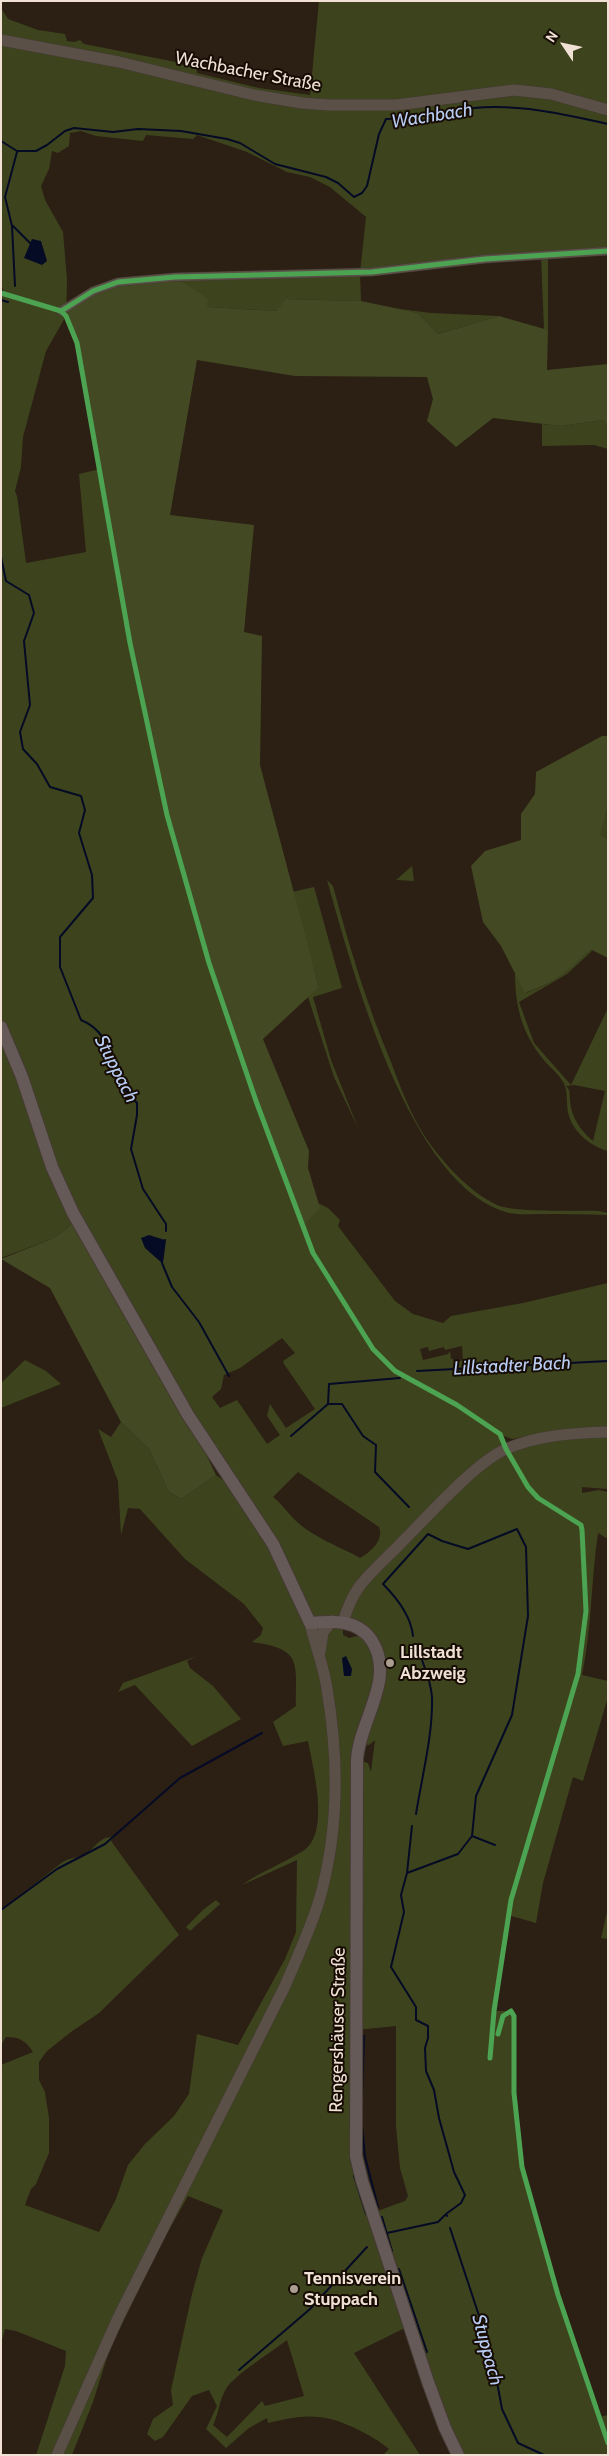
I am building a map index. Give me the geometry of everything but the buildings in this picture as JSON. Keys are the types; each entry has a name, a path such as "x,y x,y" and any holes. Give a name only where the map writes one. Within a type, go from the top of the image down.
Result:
{"main road":[{"path":"1,1027 22,1077 52,1167 73,1213 138,1331 188,1415 274,1544 310,1623 337,1621"},
{"name":"Rengershäuser Straße","path":"337,1621 359,1628 371,1640 378,1655 381,1670 358,1752 354,2122 356,2156 366,2196 428,2382 445,2428 458,2455"}],"street":[{"name":"Wachbacher Straße","path":"1,40 119,62 254,95 328,105 396,105 514,90 551,94 608,110"},
{"path":"61,311 94,291 118,282 175,277 372,272 485,259 608,251"},
{"path":"319,1661 323,1632 337,1621 370,1575 450,1494 499,1452 524,1442 556,1435 608,1432"},
{"path":"57,2455 122,2310 285,1986 308,1934 319,1900 331,1845 336,1785 327,1687 310,1623"}],"green space":[{"path":"319,1 608,1 608,251 548,255 548,330 544,329 541,256 360,273 366,217 330,187 310,177 287,172 247,152 197,135 193,139 146,135 143,141 96,136 81,131 70,133 69,146 58,153 52,151 49,169 41,186 45,200 63,232 67,280 66,316 46,351 23,437 21,467 15,491 26,563 86,552 79,474 100,469 130,643 167,815 209,963 320,1208 318,1203 328,1208 340,1220 338,1226 395,1301 413,1314 443,1323 451,1316 523,1303 608,1283 608,1489 582,1487 582,1493 599,1490 608,1492 608,1539 598,1533 588,1640 582,1675 608,1681 608,1697 583,1781 573,1777 543,1883 536,1923 508,1915 494,2011 511,2011 514,2016 514,2093 522,2167 558,2295 599,2417 608,2415 608,2455 447,2455 456,2452 409,2326 354,2353 420,2455 383,2455 389,2449 366,2433 327,2418 313,2417 294,2418 268,2423 267,2418 249,2428 226,2448 206,2429 217,2406 209,2390 192,2396 163,2437 155,2441 147,2434 153,2419 173,2405 171,2390 192,2294 202,2258 223,2210 188,2196 160,2246 109,2351 93,2402 72,2455 36,2455 65,2366 66,2351 16,2331 5,2329 1,2344 1,2065 33,2052 25,2042 15,2038 6,2037 1,2045 1,1910 63,1862 89,1852 105,1838 114,1837 111,1841 179,1935 99,2013 47,2051 39,2062 39,2080 45,2092 49,2118 49,2153 25,2205 99,2232 116,2199 128,2165 145,2144 174,2116 189,2094 197,2034 238,2045 285,1959 296,1932 297,1860 242,1885 303,1851 311,1842 316,1830 318,1800 308,1741 283,1746 273,1722 296,1706 296,1678 293,1660 288,1653 280,1649 252,1642 261,1635 263,1628 244,1604 185,1559 140,1509 128,1508 121,1535 118,1481 98,1429 111,1437 121,1422 149,1449 169,1492 181,1499 216,1475 232,1487 72,1214 69,1227 54,1238 1,1258 1,293 5,294 1,285 1,8 8,19 38,30 65,34 67,41 74,42 80,40 84,44 176,62 186,66 196,66 197,73 259,88 310,95","holes":["282,1338 295,1353 283,1361 284,1364 315,1409 286,1428 270,1404 267,1416 280,1435 267,1444 237,1400 220,1408 212,1397 221,1389 224,1375 240,1368","462,1346 463,1360 454,1363 453,1359 451,1359 450,1351 448,1354 423,1360 420,1349 428,1347 429,1351 444,1347 445,1350","501,1435 512,1439 529,1436 506,1449","298,1472 379,1527 380,1536 376,1545 360,1558 309,1531 295,1520 273,1497","343,1622 366,1634 349,1638 343,1635","310,1623 327,1627 319,1659","375,1740 371,1772 368,1763 357,1760 359,1744 369,1745","396,2026 396,2126 400,2168 408,2196 405,2201 372,2213 354,2122 356,2030","287,2340 304,2396 265,2406 262,2401 227,2437 213,2425 224,2393 230,2384"]},
{"path":"360,273 361,301 285,299 278,311 207,307 175,277"},
{"path":"175,277 208,299 207,307 277,311 285,299 361,301 418,313 438,334 499,316 548,330 547,370 608,364 608,426 603,420 561,426 493,418 456,447 427,421 433,399 427,377 295,376 197,360 170,515 254,525 244,632 262,636 260,765 319,987 263,1039 309,1151 308,1168 320,1208 303,1225 265,1124 212,972 167,816 129,640 77,343 66,316 61,311 118,282"},
{"path":"393,308 431,313 499,316 438,334 418,313"},
{"path":"603,420 608,426 608,449 594,445 542,446 542,424 561,426"},
{"path":"602,736 608,736 608,806 600,835 608,840 608,958 592,950 558,978 525,993 501,946 483,922 471,866 485,851 521,840 521,814 535,794 536,772"},
{"path":"608,806 608,840 599,836"},
{"path":"412,866 414,881 396,880"},
{"path":"327,880 333,886 366,997 403,1094 425,1136 452,1171 474,1191 497,1205 506,1208 599,1211 608,1213 608,1215 509,1213 473,1195 442,1163 414,1120 390,1070 369,1017 352,966"},
{"path":"314,887 342,988 313,997 331,1060 358,1128 334,1077 308,997 319,986 292,892"},
{"path":"593,950 567,974 519,1002 534,1043 571,1085 608,1008 608,1151 590,1143 571,1122 565,1086 558,1075 543,1059 530,1039 521,1019 516,997 515,973 526,993 558,978 588,952","holes":["574,1085 605,1091 593,1141 580,1128 574,1118 569,1091 566,1086"]},
{"path":"72,1216 183,1406 216,1475 181,1499 169,1492 149,1449 121,1422 50,1288 1,1259 54,1238 69,1227"},
{"path":"25,1360 46,1371 61,1384 1,1408 1,1383"},
{"path":"197,1656 187,1661 190,1668 213,1686 241,1719 192,1746 135,1685 118,1692 123,1683"},
{"path":"216,1900 220,1904 190,1931 186,1927"},
{"path":"608,1908 608,1935 607,1939 601,1938"}],"water":[{"path":"32,239 41,241 47,261 42,265 24,258"},
{"path":"149,1235 165,1240 162,1263 145,1248 141,1238"},
{"path":"346,1656 352,1669 351,1676 344,1676 342,1658"}],"waterway":[{"name":"Wachbach","path":"1,141 17,151 36,151 65,131 74,128 113,132 138,129 181,131 240,143 275,164 326,177 338,183 354,197 362,193 367,186 379,134 386,119 408,118 474,108 508,107 558,113 608,124"},
{"name":"Stuppach","path":"15,286 12,226 5,197 17,152"},
{"path":"13,226 31,244"},
{"name":"Stuppach","path":"1,300 8,302"},
{"name":"Stuppach","path":"1,557 6,581 29,595 34,613 24,641 30,705 20,732 23,749 37,764 50,787 81,796 85,810 79,833 92,875 93,898 60,937 60,967 81,1020 88,1023 99,1033 110,1052 113,1066 122,1071 123,1087 137,1103 137,1115 131,1149 143,1189 166,1224 166,1231"},
{"path":"165,1240 162,1263 172,1287 199,1322 229,1376"},
{"name":"Lillstadter Bach","path":"417,1371 608,1361"},
{"path":"328,1404 329,1384 400,1378"},
{"path":"291,1436 328,1404 342,1404 363,1436 376,1445 375,1472 409,1507"},
{"path":"407,1873 458,1854 472,1836 476,1796 512,1715 528,1616 526,1547 517,1529 468,1549 442,1541 428,1534 383,1584 403,1608 413,1636"},
{"path":"416,1814 429,1741 432,1711 430,1684 418,1649"},
{"path":"1,1910 57,1869 105,1844 180,1778 262,1733"},
{"path":"412,1826 407,1873 401,1895 404,1912 391,1967 416,2007 416,2020 428,2026 428,2038 425,2048 426,2071 434,2090 439,2118 454,2172 465,2195 461,2203 446,2214 447,2216"},
{"path":"472,1836 495,1845"},
{"path":"362,2097 364,2036"},
{"path":"362,2126 365,2157 378,2207"},
{"path":"354,2176 366,2214"},
{"path":"387,2233 438,2222 445,2215"},
{"path":"382,2217 392,2251"},
{"name":"Stuppach","path":"450,2228 492,2355 502,2409 518,2443 544,2455"},
{"path":"239,2370 310,2309 367,2247"},
{"path":"399,2269 427,2352"}],"cycle path":[{"path":"1,293 61,311 93,291 118,282 175,277 372,272 485,259 608,251"},
{"path":"61,311 66,316 77,343 130,643 167,815 209,963 256,1101 313,1253 373,1349 395,1371 457,1405 500,1434 506,1449 528,1487 538,1498 581,1525 586,1611 578,1674 511,1900 494,2011 490,2058"},
{"path":"498,2034 503,2016 511,2011 514,2016 514,2093 522,2167 558,2295 608,2443"}],"place":[{"name":"Lillstadt Abzweig","path":"390,1663"},
{"name":"Tennisverein Stuppach","path":"294,2289"}]}
